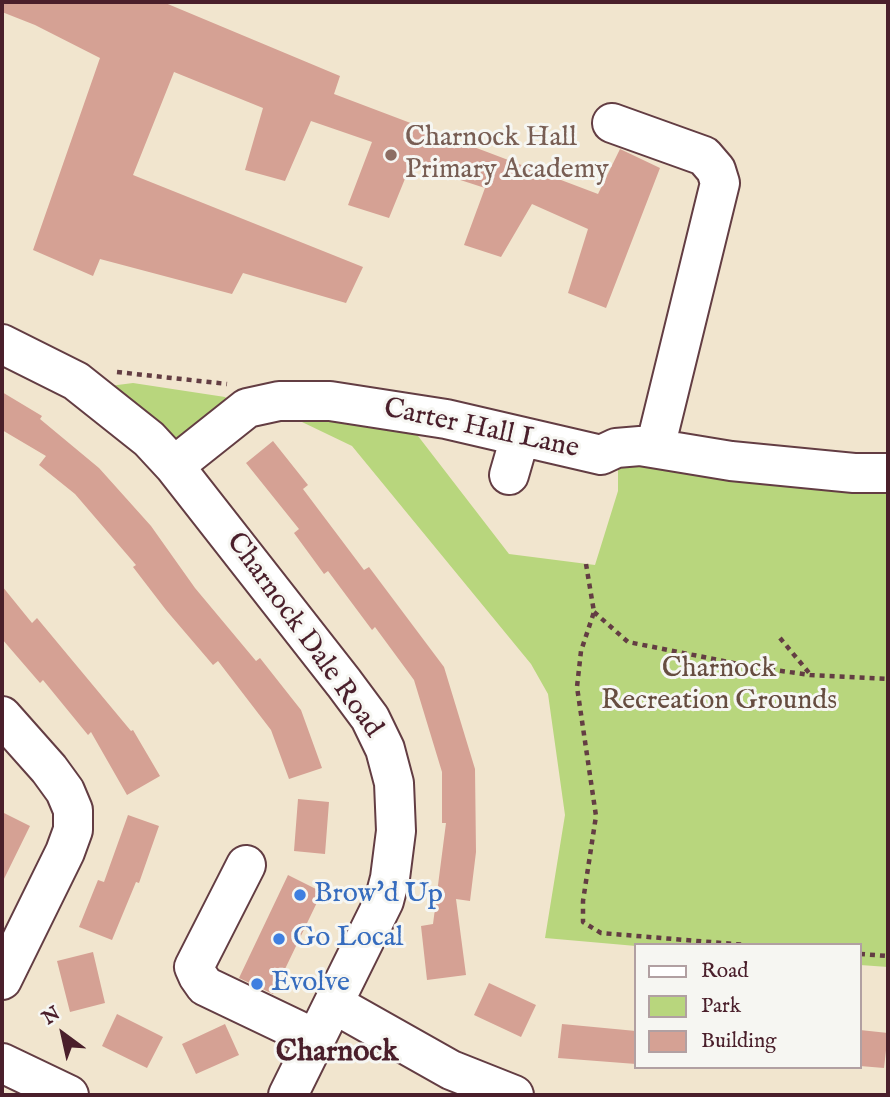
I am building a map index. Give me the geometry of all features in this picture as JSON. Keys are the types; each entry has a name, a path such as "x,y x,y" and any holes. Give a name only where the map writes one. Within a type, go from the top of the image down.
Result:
{"street":[{"path":"612,122 704,156 716,170 720,183 655,448"},
{"name":"Charnock Dale Road","path":"2,344 76,381 149,439 174,466 344,683 370,718 385,749 394,783 396,831 384,901 373,928 288,1095"},
{"name":"Carter Hall Lane","path":"174,466 247,408 279,401 330,401 446,419 601,455 616,447 640,446 731,461 888,473"},
{"path":"509,475 520,436"},
{"path":"2,716 49,769 65,791 73,810 73,830 65,852 2,980"},
{"path":"246,865 194,967 205,986 316,1039"},
{"path":"334,1004 451,1070 514,1095"},
{"path":"2,1063 69,1095"}],"path":[{"path":"76,381 121,372 220,382 246,389 269,403"},
{"path":"586,564 594,612 581,651 577,687 596,816 583,901 583,922 601,933 722,943"},
{"path":"594,612 628,642 754,667 810,675 888,680"},
{"path":"780,638 810,675"},
{"path":"862,954 888,956"}],"green space":[{"path":"133,383 225,397 233,404 170,443 102,387"},
{"name":"Charnock Recreation Grounds","path":"323,415 408,423 509,554 595,565 618,491 618,458 888,484 888,967 862,965 862,943 634,943 634,946 545,938 565,815 548,694 531,664 352,446 302,422"}],"building":[{"path":"2,2 163,2 340,76 334,94 598,194 620,149 660,168 606,308 568,293 588,229 532,204 501,257 464,245 485,188 411,164 389,218 348,205 372,142 311,121 285,181 245,170 263,108 174,72 133,175 363,267 346,303 243,273 232,294 100,259 93,276 33,250 100,58 35,25 2,12"},
{"path":"2,392 42,416 40,419 99,468 151,526 195,588 256,661 260,658 301,710 322,768 289,779 271,730 218,661 213,665 166,610 133,567 136,565 75,494 39,465 46,456 2,430"},
{"path":"273,441 308,485 303,489 364,570 369,567 444,667 475,769 476,852 470,901 456,899 466,975 427,980 421,926 433,924 446,823 442,823 442,772 414,680 375,627 372,630 328,571 324,574 294,533 299,529 246,463"},
{"path":"2,586 32,623 37,618 131,731 133,730 160,776 127,795 91,732 88,735 43,680 40,683 2,639"},
{"path":"298,799 329,802 325,854 294,851"},
{"path":"2,812 30,826 2,883"},
{"path":"128,815 159,826 139,883 136,882 112,940 79,927 98,880 104,882"},
{"path":"288,875 322,892 273,994 239,978"},
{"path":"93,952 105,1003 70,1012 57,961"},
{"path":"489,983 536,1005 521,1037 474,1015"},
{"path":"117,1014 163,1037 147,1068 102,1046"},
{"path":"225,1024 239,1055 196,1074 182,1044"},
{"path":"562,1024 634,1031 634,1064 558,1058"},
{"path":"862,1030 888,1033 884,1068 862,1066"}],"place":[{"name":"Charnock Hall Primary Academy","path":"391,155"},
{"name":"Brow'd Up","path":"300,895"},
{"name":"Go Local","path":"279,939"},
{"name":"Evolve","path":"257,984"}],"district":[{"name":"Charnock","path":"337,1054"}]}
